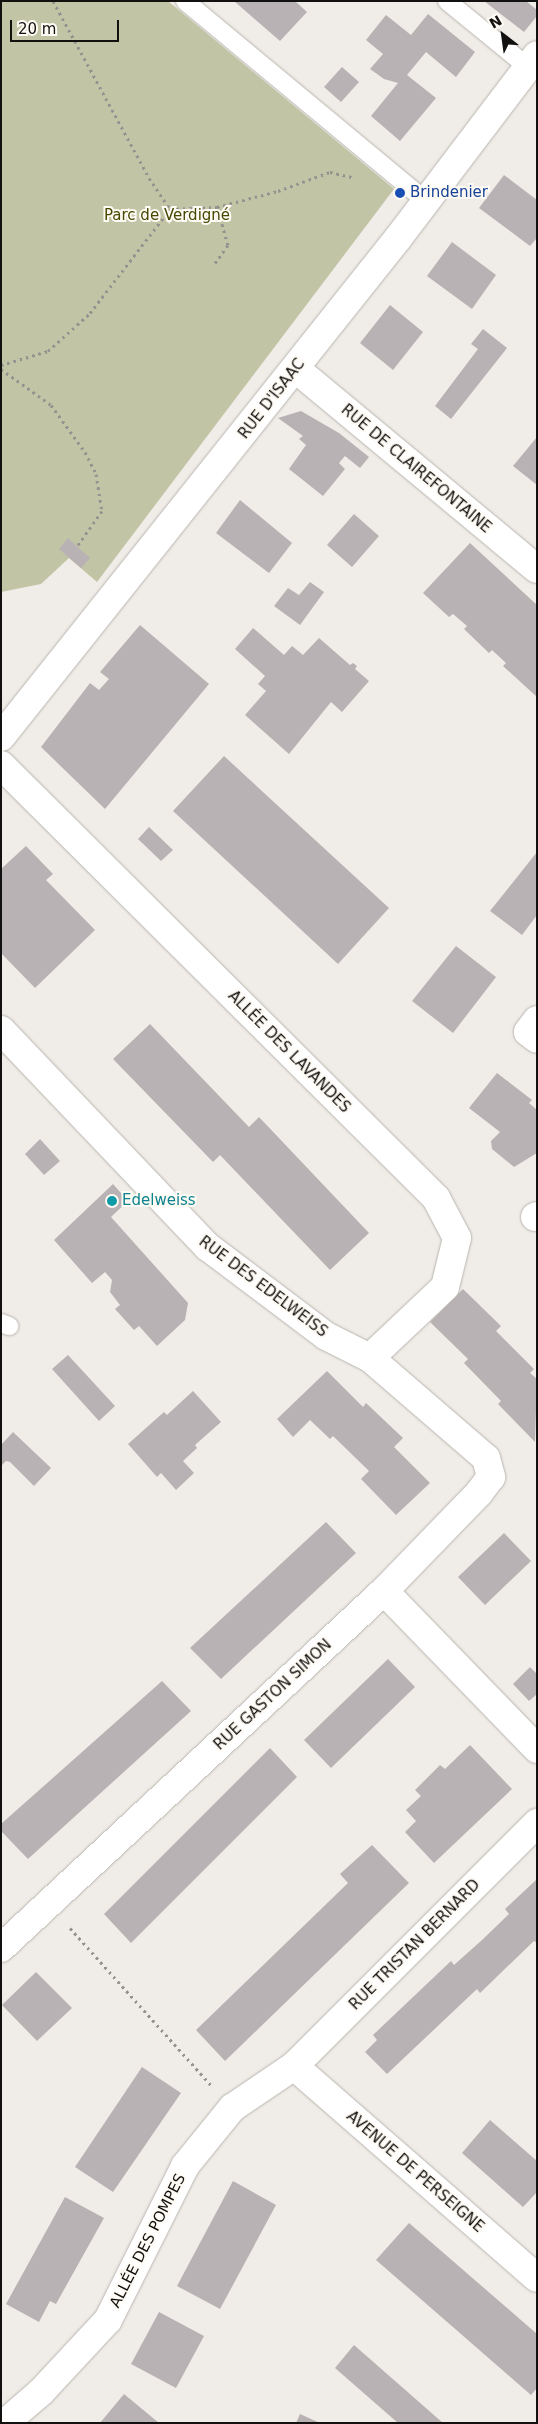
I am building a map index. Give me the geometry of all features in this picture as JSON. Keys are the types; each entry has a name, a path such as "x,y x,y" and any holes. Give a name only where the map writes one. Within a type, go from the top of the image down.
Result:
{"street":[{"name":"RUE D'ISAAC","path":"1,737 296,369 427,202 532,61"},
{"name":"RUE DE CLAIREFONTAINE","path":"296,369 537,569"},
{"name":"ALLÉE DES LAVANDES","path":"1,765 436,1198 457,1238 445,1287 370,1358"},
{"path":"537,1020 528,1032 537,1039"},
{"name":"RUE DES EDELWEISS","path":"1,1030 208,1247 326,1336 370,1358 486,1458 491,1477 384,1591"},
{"path":"384,1591 537,1749"},
{"name":"RUE GASTON SIMON","path":"6,1934 49,1905 384,1591"},
{"name":"RUE TRISTAN BERNARD","path":"294,2066 537,1823"},
{"name":"ALLÉE DES POMPES","path":"6,2423 41,2392 108,2320 185,2166 232,2108 294,2066"},
{"name":"AVENUE DE PERSEIGNE","path":"294,2066 537,2278"}],"lane":[{"path":"185,1 427,202"},
{"path":"447,1 532,61"}],"path":[{"path":"53,1 149,178 170,209"},
{"path":"1,364 48,351 90,313 170,209 217,207 278,191 330,172 356,178"},
{"path":"215,263 228,245 217,207"},
{"path":"1,369 51,405 85,452 96,474 102,511 77,546"},
{"path":"49,1905 232,2108"}],"green space":[{"name":"Parc de Verdigné","path":"1,1 168,1 394,189 97,582 69,558 41,584 1,592"}],"building":[{"path":"234,1 295,1 307,12 280,41"},
{"path":"484,1 526,1 537,10 537,16 524,32"},
{"path":"428,14 475,52 456,77 426,52 407,75 436,98 400,141 371,116 398,83 384,79 370,69 383,54 366,40 386,15 411,35"},
{"path":"342,67 359,82 341,102 324,87"},
{"path":"504,175 537,200 537,238 530,246 479,208"},
{"path":"452,242 496,275 472,309 427,276"},
{"path":"390,305 423,332 393,370 360,343"},
{"path":"483,329 507,348 451,419 435,406 478,349 471,344"},
{"path":"301,411 339,433 369,457 360,468 345,456 339,463 345,469 323,496 289,469 306,445 299,439 303,436 278,418"},
{"path":"537,437 537,485 513,466"},
{"path":"240,500 292,543 269,573 216,533"},
{"path":"354,514 379,536 352,567 327,545"},
{"path":"68,538 90,558 81,568 59,549"},
{"path":"470,543 537,605 537,697 503,666 506,663 492,650 489,653 464,629 467,626 453,614 449,617 423,593"},
{"path":"310,582 324,592 300,625 274,606 288,588 299,595"},
{"path":"140,625 209,684 105,809 41,747 90,683 99,690 109,679 100,672"},
{"path":"253,628 284,655 292,646 303,655 319,638 350,665 353,663 357,666 355,669 369,681 342,712 331,702 289,754 245,715 266,691 258,684 265,676 235,649"},
{"path":"224,756 389,908 338,964 173,811"},
{"path":"149,827 173,850 161,861 138,839"},
{"path":"26,846 53,874 46,880 95,930 35,988 1,953 1,869"},
{"path":"537,852 537,915 522,935 490,911"},
{"path":"456,946 496,977 453,1033 412,1001"},
{"path":"150,1024 249,1127 259,1117 369,1233 330,1270 220,1155 213,1162 113,1059"},
{"path":"497,1073 532,1100 529,1103 537,1110 537,1153 514,1167 492,1149 491,1141 500,1132 469,1108"},
{"path":"40,1139 60,1161 44,1175 25,1154"},
{"path":"113,1184 128,1201 111,1217 188,1303 185,1320 157,1346 139,1326 134,1330 115,1309 120,1305 110,1292 112,1280 105,1272 92,1283 54,1240"},
{"path":"463,1289 501,1326 496,1331 534,1369 530,1373 537,1379 535,1442 498,1404 501,1401 464,1363 468,1359 430,1322"},
{"path":"68,1355 115,1406 99,1421 52,1369"},
{"path":"327,1371 363,1407 366,1403 403,1438 394,1447 430,1483 396,1515 361,1479 369,1471 333,1436 330,1439 310,1420 293,1437 277,1419"},
{"path":"193,1391 221,1422 195,1445 197,1448 183,1461 194,1473 176,1490 161,1473 157,1477 128,1444 164,1412 167,1415"},
{"path":"13,1432 51,1468 34,1486 10,1462 6,1461 1,1466 1,1445"},
{"path":"326,1522 356,1553 221,1679 190,1648"},
{"path":"504,1533 531,1561 485,1605 458,1577"},
{"path":"388,1659 415,1687 331,1768 304,1740"},
{"path":"530,1667 537,1674 537,1694 529,1701 513,1684"},
{"path":"162,1681 191,1711 28,1859 1,1831 1,1824"},
{"path":"470,1745 512,1789 434,1863 405,1832 416,1821 406,1810 421,1796 415,1790 440,1765 445,1769"},
{"path":"270,1748 297,1777 131,1943 104,1914"},
{"path":"372,1845 409,1883 225,2061 196,2030 348,1883 340,1874"},
{"path":"537,1879 537,1943 534,1941 480,1993 477,1989 387,2074 365,2052 377,2040 373,2035 451,1961 454,1965 482,1940 509,1914 505,1909"},
{"path":"36,1972 72,2008 37,2041 2,2005"},
{"path":"142,2067 181,2093 113,2192 75,2167"},
{"path":"490,2120 537,2161 537,2192 523,2207 462,2153"},
{"path":"233,2181 276,2205 220,2309 177,2286"},
{"path":"65,2197 104,2218 56,2304 50,2301 39,2322 6,2304"},
{"path":"409,2223 537,2334 537,2388 531,2395 376,2260"},
{"path":"159,2312 204,2336 176,2388 131,2364"},
{"path":"354,2345 443,2423 398,2423 335,2368"},
{"path":"124,2394 159,2423 100,2423"},
{"path":"300,2414 320,2423 296,2423"}],"place":[{"name":"Brindenier","path":"400,193"},
{"name":"Edelweiss","path":"112,1201"}]}
